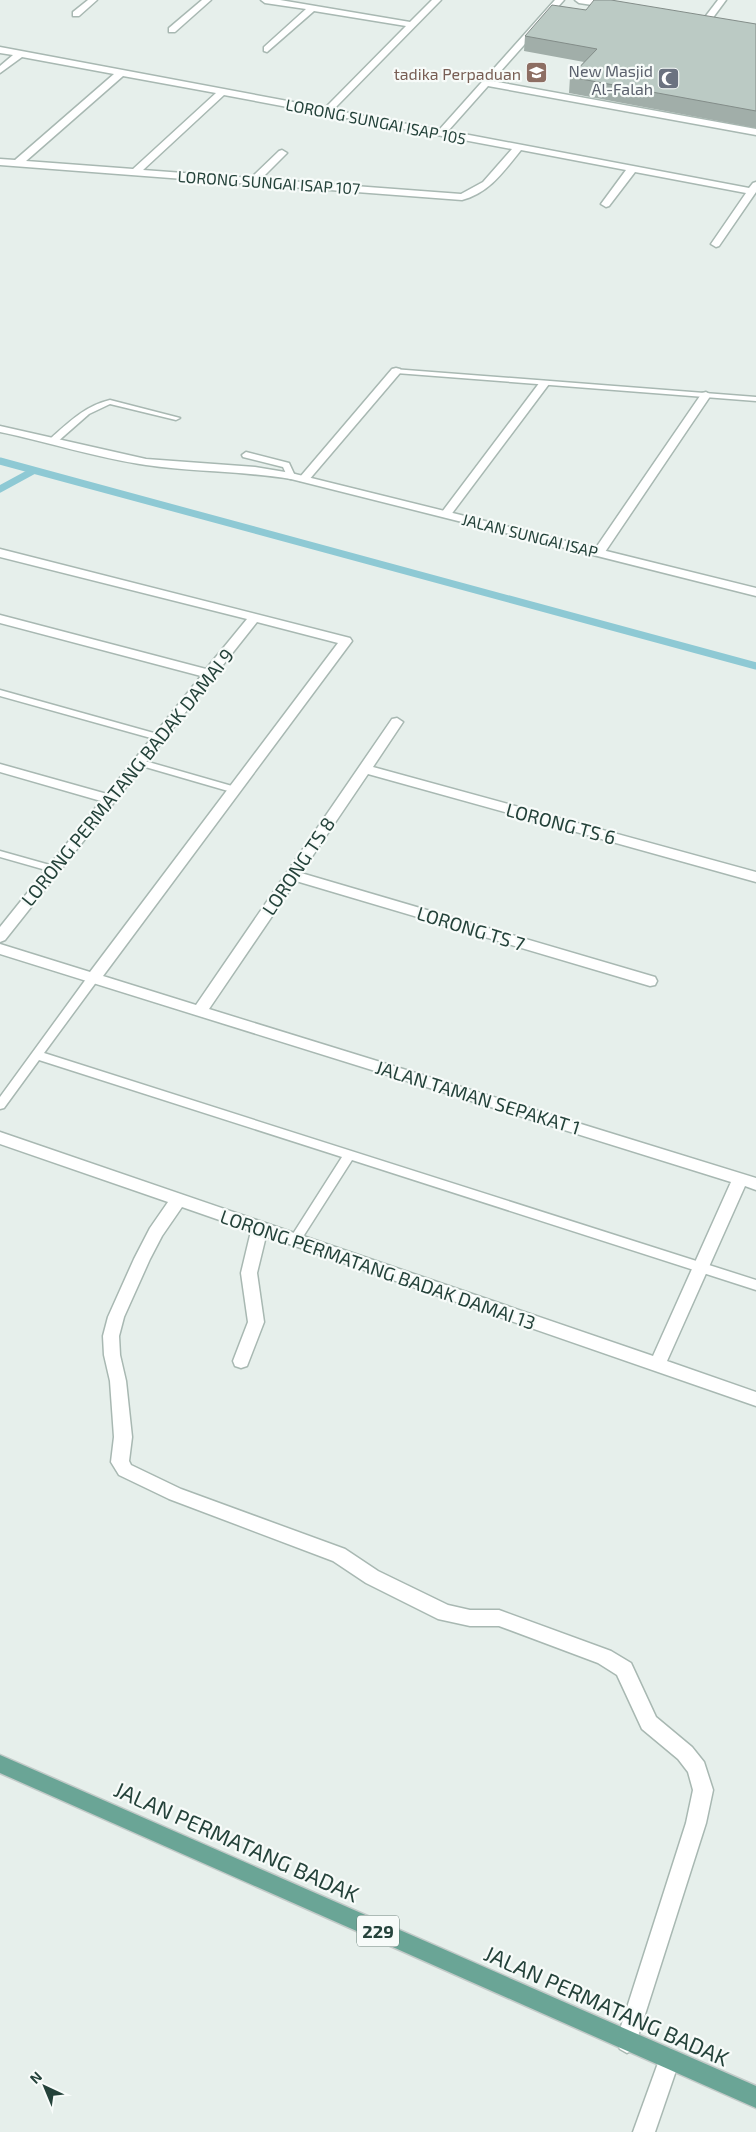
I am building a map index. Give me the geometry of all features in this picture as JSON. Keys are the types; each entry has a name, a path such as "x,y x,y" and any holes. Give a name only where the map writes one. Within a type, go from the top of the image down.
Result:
{"main road":[{"name":"JALAN PERMATANG BADAK","path":"0,1764 756,2097"}],"street":[{"path":"76,14 93,0"},
{"path":"172,30 207,0"},
{"path":"265,0 413,25"},
{"path":"327,111 437,0"},
{"path":"441,133 560,0"},
{"path":"579,0 618,6"},
{"path":"696,20 710,22 722,0"},
{"path":"267,49 312,8"},
{"name":"LORONG SUNGAI ISAP 105","path":"0,50 632,169 754,188"},
{"path":"0,70 20,54"},
{"path":"18,163 121,73"},
{"path":"486,83 756,132"},
{"path":"135,172 222,92"},
{"name":"LORONG SUNGAI ISAP 107","path":"0,162 462,197 483,188 518,148"},
{"path":"254,181 282,153"},
{"path":"606,204 632,169"},
{"path":"716,244 754,188"},
{"path":"304,479 396,371"},
{"path":"446,514 544,384"},
{"path":"600,552 706,395"},
{"name":"JALAN SUNGAI ISAP","path":"0,428 143,462 181,467 256,470 291,476 756,592"},
{"path":"0,553 346,641 93,978"},
{"name":"LORONG PERMATANG BADAK DAMAI 9","path":"0,937 254,618"},
{"path":"0,619 209,674"},
{"name":"LORONG TS 8","path":"200,1010 397,722"},
{"path":"0,768 108,800"},
{"name":"LORONG TS 6","path":"365,770 756,878"},
{"name":"LORONG TS 7","path":"292,875 650,981"},
{"path":"0,949 200,1010"},
{"name":"JALAN TAMAN SEPAKAT 1","path":"200,1010 756,1184"},
{"name":"LORONG PERMATANG BADAK DAMAI 13","path":"0,1138 756,1399"},
{"path":"657,1366 740,1179"},
{"path":"178,1200 156,1232 142,1259 116,1317 111,1336 112,1355 118,1381 123,1436 120,1462 125,1470 176,1494 339,1555 372,1577 445,1613 470,1618 499,1618 604,1657 624,1669 649,1723 685,1753 697,1768 703,1790 696,1823 628,2042"},
{"path":"241,1361 256,1322 249,1273 260,1228"},
{"path":"644,2132 669,2060"}],"lane":[{"path":"396,371 756,399"},
{"path":"53,441 89,409 99,404 110,402 176,418"},
{"path":"246,456 286,465 291,476"},
{"path":"0,694 158,737"},
{"path":"138,762 235,790"},
{"path":"0,854 53,869"},
{"path":"0,1105 93,978"},
{"path":"36,1055 756,1285"},
{"path":"295,1240 350,1154"}],"building":[{"name":"New Masjid Al-Falah","path":"594,0 611,0 756,24 756,111 570,77 597,49 525,36 552,5 586,10"}],"waterway":[{"path":"0,461 756,666"},
{"path":"0,489 33,471"}],"place":[{"name":"tadika Perpaduan","path":"537,73"},
{"name":"New Masjid Al-Falah","path":"669,79"}]}
